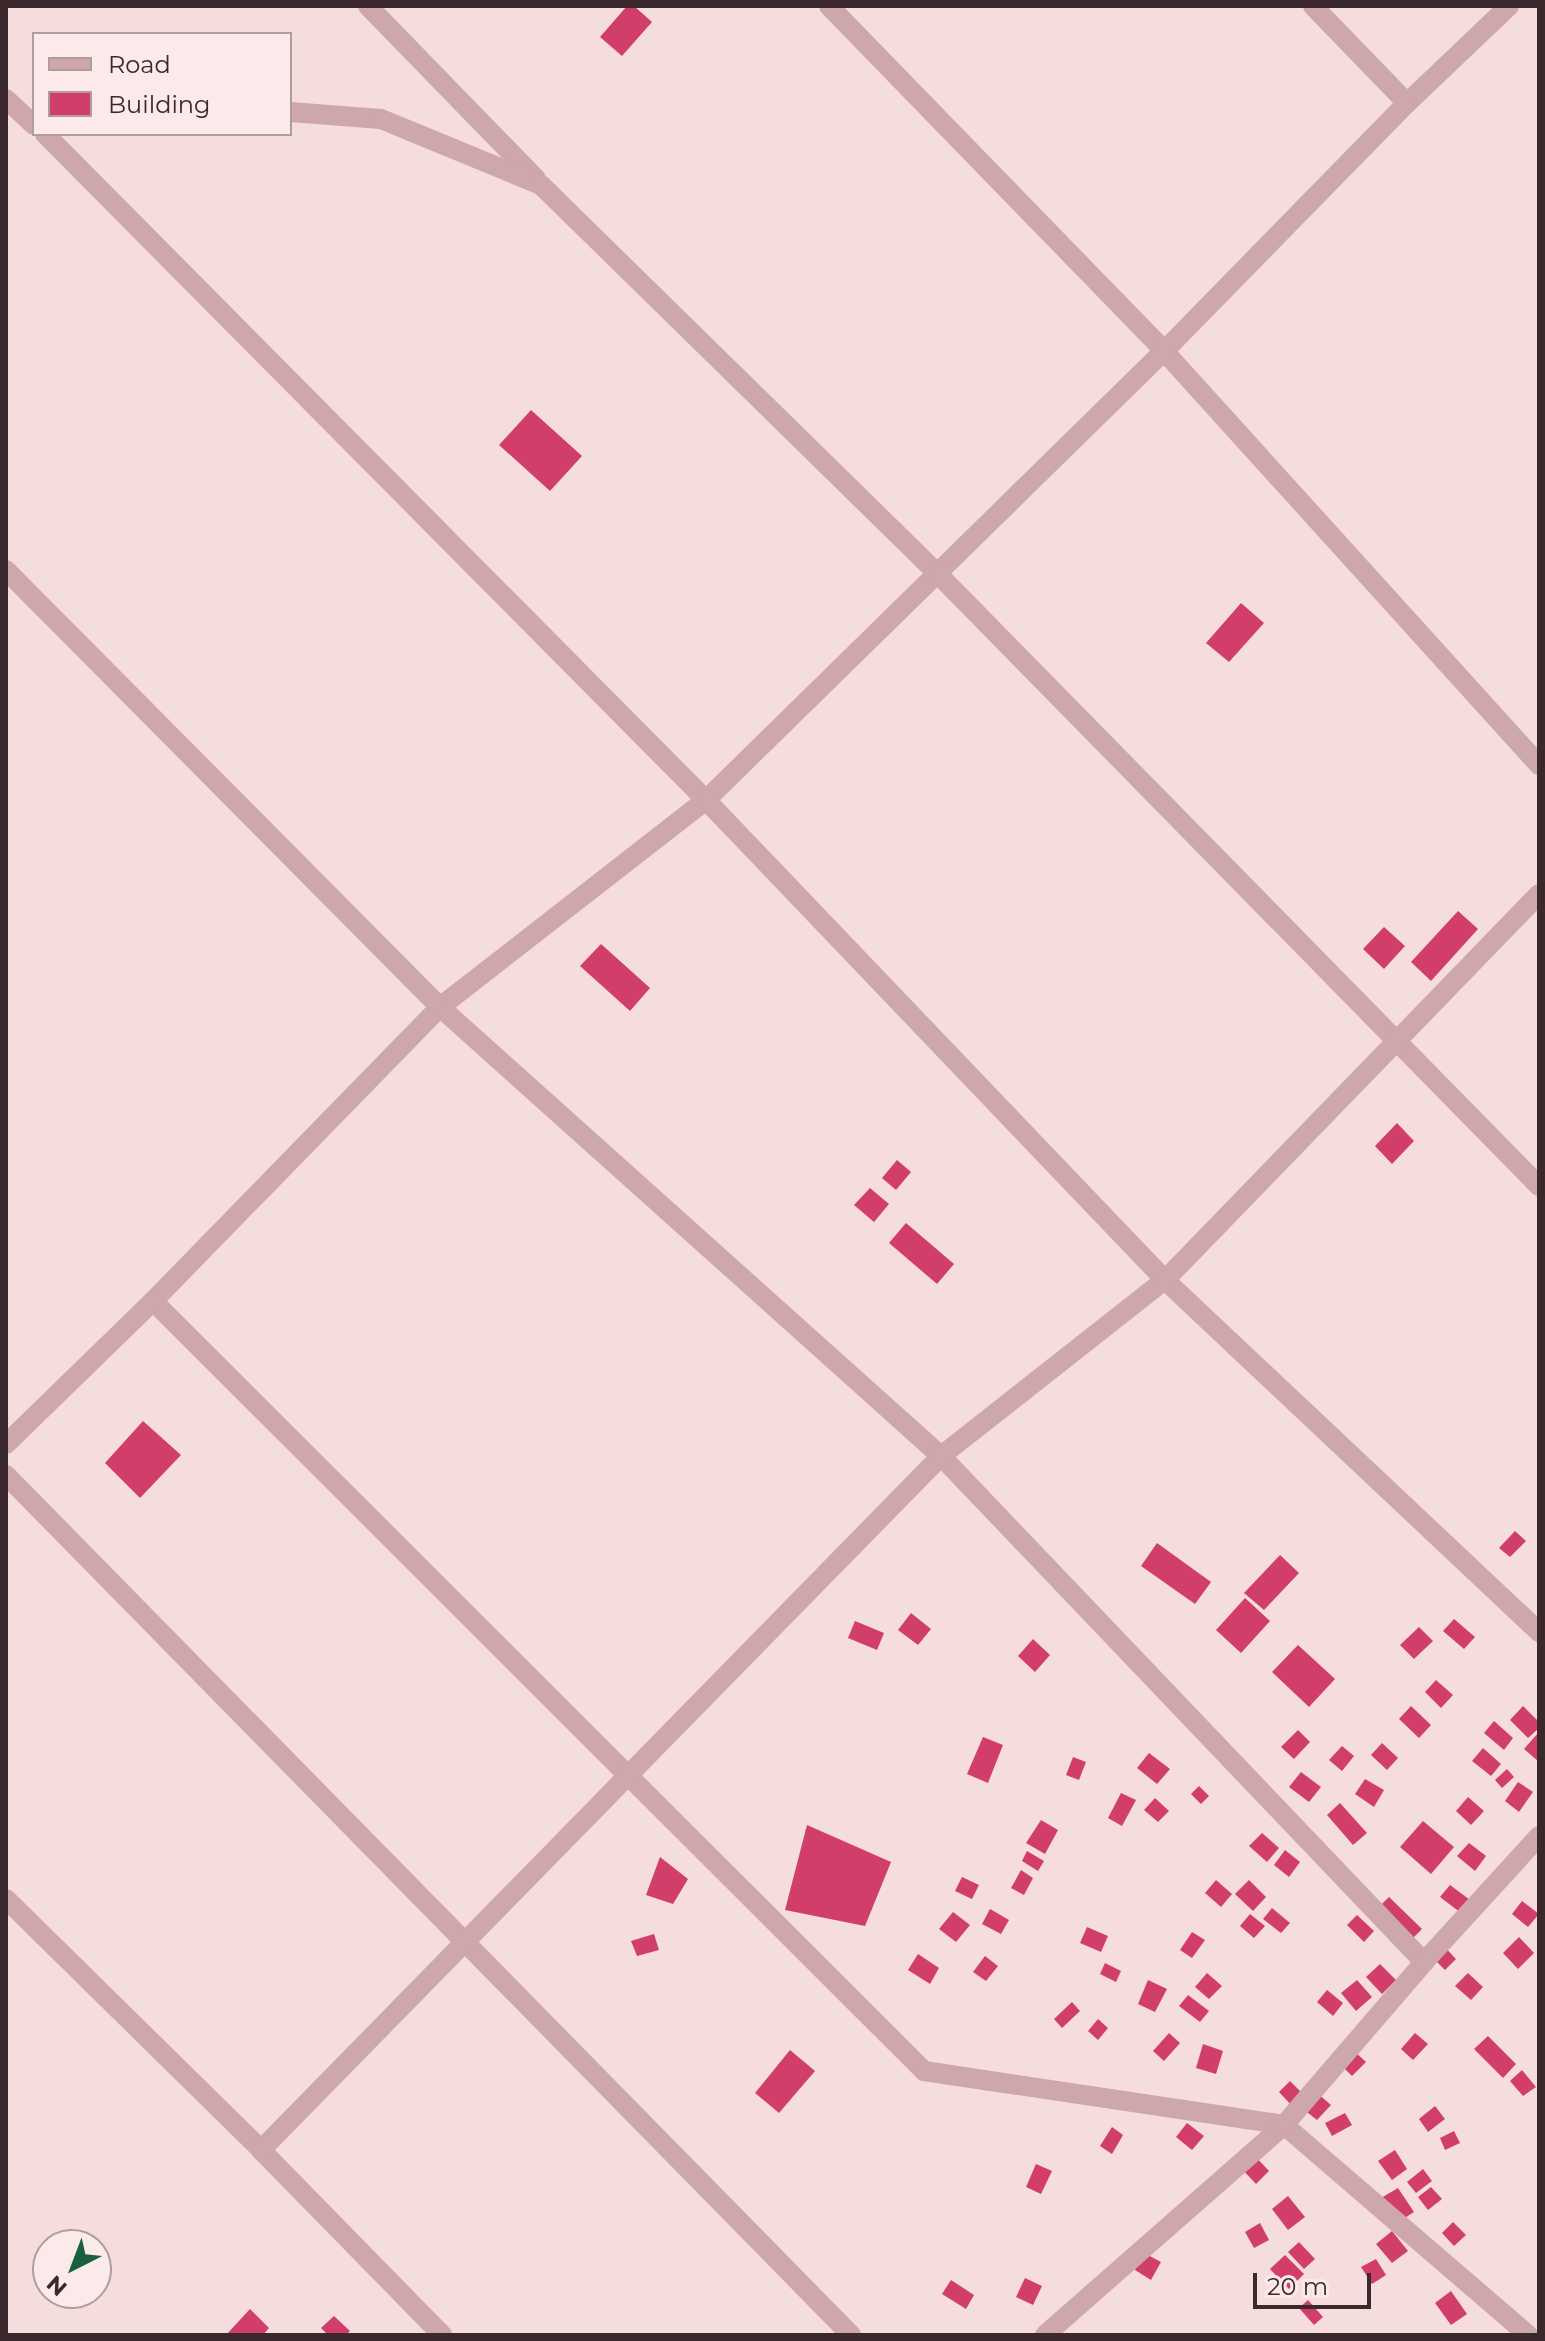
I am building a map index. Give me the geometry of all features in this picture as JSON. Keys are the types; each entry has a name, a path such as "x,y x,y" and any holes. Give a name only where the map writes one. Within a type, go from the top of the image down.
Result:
{"street":[{"path":"368,6 541,185 938,574 1539,1186"},
{"path":"829,6 1164,351 1539,765"},
{"path":"1313,6 1407,103"},
{"path":"6,1444 153,1301 440,1007 706,800 1164,351 1407,103 1509,6"},
{"path":"6,99 32,123"},
{"path":"292,112 381,119 541,185"},
{"path":"48,136 706,800 1165,1280 1539,1632"},
{"path":"6,570 440,1007 941,1456 1424,1962"},
{"path":"261,2150 941,1456 1165,1280 1539,894"},
{"path":"153,1301 924,2071 1284,2125 1528,2335"},
{"path":"6,1475 851,2335"},
{"path":"1045,2335 1284,2125 1424,1962 1539,1836"},
{"path":"6,1899 261,2150 442,2335"}],"building":[{"path":"627,6 634,6 652,22 622,56 600,37"},
{"path":"531,410 582,456 550,491 499,445"},
{"path":"1241,603 1264,623 1229,662 1206,643"},
{"path":"1458,911 1478,929 1431,981 1411,962"},
{"path":"1384,927 1405,946 1384,969 1363,949"},
{"path":"601,944 650,988 630,1011 580,966"},
{"path":"1397,1123 1414,1141 1392,1164 1375,1146"},
{"path":"897,1160 911,1172 896,1190 882,1178"},
{"path":"870,1188 889,1204 874,1222 854,1205"},
{"path":"906,1223 954,1264 937,1284 889,1243"},
{"path":"143,1421 181,1455 140,1498 105,1463"},
{"path":"1515,1531 1526,1541 1510,1557 1499,1548"},
{"path":"1157,1543 1211,1582 1195,1604 1141,1566"},
{"path":"1280,1555 1299,1573 1264,1610 1244,1593"},
{"path":"1245,1598 1270,1621 1241,1653 1216,1630"},
{"path":"911,1613 931,1629 918,1645 898,1630"},
{"path":"1454,1619 1475,1637 1464,1649 1443,1631"},
{"path":"855,1621 884,1633 877,1650 848,1638"},
{"path":"1419,1627 1433,1641 1414,1659 1400,1645"},
{"path":"1033,1639 1050,1655 1035,1672 1018,1656"},
{"path":"1298,1645 1335,1679 1309,1707 1272,1672"},
{"path":"1436,1680 1453,1695 1441,1708 1425,1692"},
{"path":"1411,1706 1431,1725 1419,1738 1399,1719"},
{"path":"1523,1706 1539,1722 1539,1728 1528,1738 1510,1720"},
{"path":"1494,1721 1513,1738 1504,1750 1484,1733"},
{"path":"1298,1730 1310,1742 1294,1759 1281,1747"},
{"path":"1539,1732 1539,1759 1538,1761 1524,1749"},
{"path":"983,1737 1003,1745 988,1783 967,1774"},
{"path":"1382,1743 1398,1758 1387,1770 1371,1755"},
{"path":"1342,1746 1354,1756 1342,1771 1329,1760"},
{"path":"1483,1748 1501,1764 1491,1776 1472,1761"},
{"path":"1149,1753 1170,1769 1157,1784 1137,1768"},
{"path":"1073,1757 1086,1762 1079,1780 1066,1775"},
{"path":"1507,1769 1514,1777 1502,1788 1495,1780"},
{"path":"1301,1772 1321,1787 1309,1802 1289,1787"},
{"path":"1365,1779 1384,1790 1374,1807 1355,1794"},
{"path":"1518,1782 1533,1792 1519,1812 1505,1801"},
{"path":"1199,1786 1209,1796 1201,1804 1191,1794"},
{"path":"1121,1793 1136,1800 1122,1826 1108,1818"},
{"path":"1468,1797 1484,1811 1471,1825 1456,1811"},
{"path":"1155,1798 1169,1811 1158,1822 1144,1810"},
{"path":"1340,1803 1367,1833 1353,1845 1327,1815"},
{"path":"1041,1820 1058,1830 1045,1854 1026,1843"},
{"path":"1423,1821 1454,1847 1431,1874 1400,1847"},
{"path":"807,1825 891,1862 865,1926 785,1910"},
{"path":"1262,1833 1279,1848 1267,1862 1249,1846"},
{"path":"1469,1843 1486,1856 1475,1871 1457,1856"},
{"path":"1285,1850 1300,1862 1289,1877 1274,1865"},
{"path":"1027,1851 1044,1861 1038,1871 1022,1861"},
{"path":"660,1857 688,1879 673,1904 646,1895"},
{"path":"1021,1870 1033,1878 1024,1895 1011,1888"},
{"path":"962,1877 979,1885 972,1899 955,1891"},
{"path":"1216,1880 1232,1894 1221,1907 1205,1893"},
{"path":"1249,1880 1266,1897 1253,1911 1235,1894"},
{"path":"1450,1885 1470,1900 1461,1913 1440,1897"},
{"path":"1389,1897 1422,1929 1409,1942 1376,1910"},
{"path":"1522,1901 1539,1914 1528,1927 1512,1914"},
{"path":"1272,1908 1290,1923 1281,1933 1263,1919"},
{"path":"990,1909 1009,1920 1001,1934 982,1924"},
{"path":"953,1912 970,1925 956,1942 939,1929"},
{"path":"1250,1914 1265,1926 1254,1938 1240,1926"},
{"path":"1357,1915 1374,1931 1364,1942 1347,1925"},
{"path":"1087,1927 1108,1936 1101,1952 1080,1943"},
{"path":"1192,1932 1205,1940 1192,1958 1180,1950"},
{"path":"654,1934 659,1950 637,1956 631,1941"},
{"path":"1519,1937 1534,1953 1518,1969 1503,1953"},
{"path":"1437,1939 1456,1959 1445,1970 1425,1950"},
{"path":"918,1954 939,1968 930,1984 908,1970"},
{"path":"985,1956 998,1966 986,1981 973,1972"},
{"path":"1105,1963 1121,1971 1116,1982 1100,1974"},
{"path":"1380,1964 1396,1980 1382,1994 1366,1977"},
{"path":"1207,1973 1222,1986 1209,1999 1195,1987"},
{"path":"1468,1973 1483,1987 1471,2000 1455,1986"},
{"path":"1148,1980 1167,1989 1155,2012 1138,2004"},
{"path":"1357,1980 1372,1997 1356,2011 1341,1993"},
{"path":"1327,1990 1343,2003 1333,2016 1317,2002"},
{"path":"1188,1995 1209,2011 1200,2022 1179,2006"},
{"path":"1072,2002 1080,2011 1062,2028 1054,2019"},
{"path":"1098,2019 1108,2028 1098,2040 1088,2031"},
{"path":"1169,2033 1180,2043 1164,2061 1153,2051"},
{"path":"1415,2033 1428,2044 1413,2060 1401,2049"},
{"path":"1488,2036 1516,2064 1503,2078 1474,2049"},
{"path":"1203,2044 1223,2051 1216,2074 1196,2068"},
{"path":"790,2050 815,2071 779,2113 755,2093"},
{"path":"1353,2050 1366,2062 1352,2076 1340,2064"},
{"path":"1522,2070 1536,2087 1523,2096 1510,2081"},
{"path":"1290,2081 1306,2097 1294,2108 1279,2092"},
{"path":"1317,2093 1331,2105 1317,2120 1303,2109"},
{"path":"1435,2106 1445,2119 1428,2132 1419,2119"},
{"path":"1345,2113 1352,2125 1332,2136 1325,2123"},
{"path":"1187,2123 1204,2136 1192,2150 1176,2137"},
{"path":"1112,2127 1123,2135 1112,2154 1100,2146"},
{"path":"1454,2131 1460,2143 1445,2150 1440,2138"},
{"path":"1395,2150 1407,2169 1392,2180 1378,2161"},
{"path":"1254,2155 1269,2171 1256,2184 1240,2167"},
{"path":"1036,2164 1052,2171 1041,2194 1026,2187"},
{"path":"1423,2169 1432,2181 1416,2193 1407,2182"},
{"path":"1431,2187 1442,2199 1428,2210 1418,2197"},
{"path":"1398,2188 1414,2212 1397,2223 1381,2198"},
{"path":"1288,2196 1305,2217 1288,2230 1272,2209"},
{"path":"1453,2222 1466,2235 1454,2246 1442,2233"},
{"path":"1260,2223 1269,2240 1254,2248 1245,2232"},
{"path":"1392,2231 1408,2251 1392,2263 1376,2244"},
{"path":"1299,2242 1315,2259 1304,2269 1288,2252"},
{"path":"1144,2253 1161,2262 1151,2280 1135,2270"},
{"path":"1285,2255 1304,2274 1289,2289 1270,2269"},
{"path":"1376,2259 1386,2275 1372,2284 1361,2267"},
{"path":"1025,2278 1042,2286 1033,2305 1016,2297"},
{"path":"951,2280 974,2295 966,2309 942,2294"},
{"path":"1451,2291 1467,2314 1451,2325 1435,2303"},
{"path":"1308,2300 1323,2317 1314,2325 1299,2308"},
{"path":"250,2309 269,2328 263,2335 226,2335"},
{"path":"334,2316 350,2331 346,2335 328,2335 321,2328"}]}
